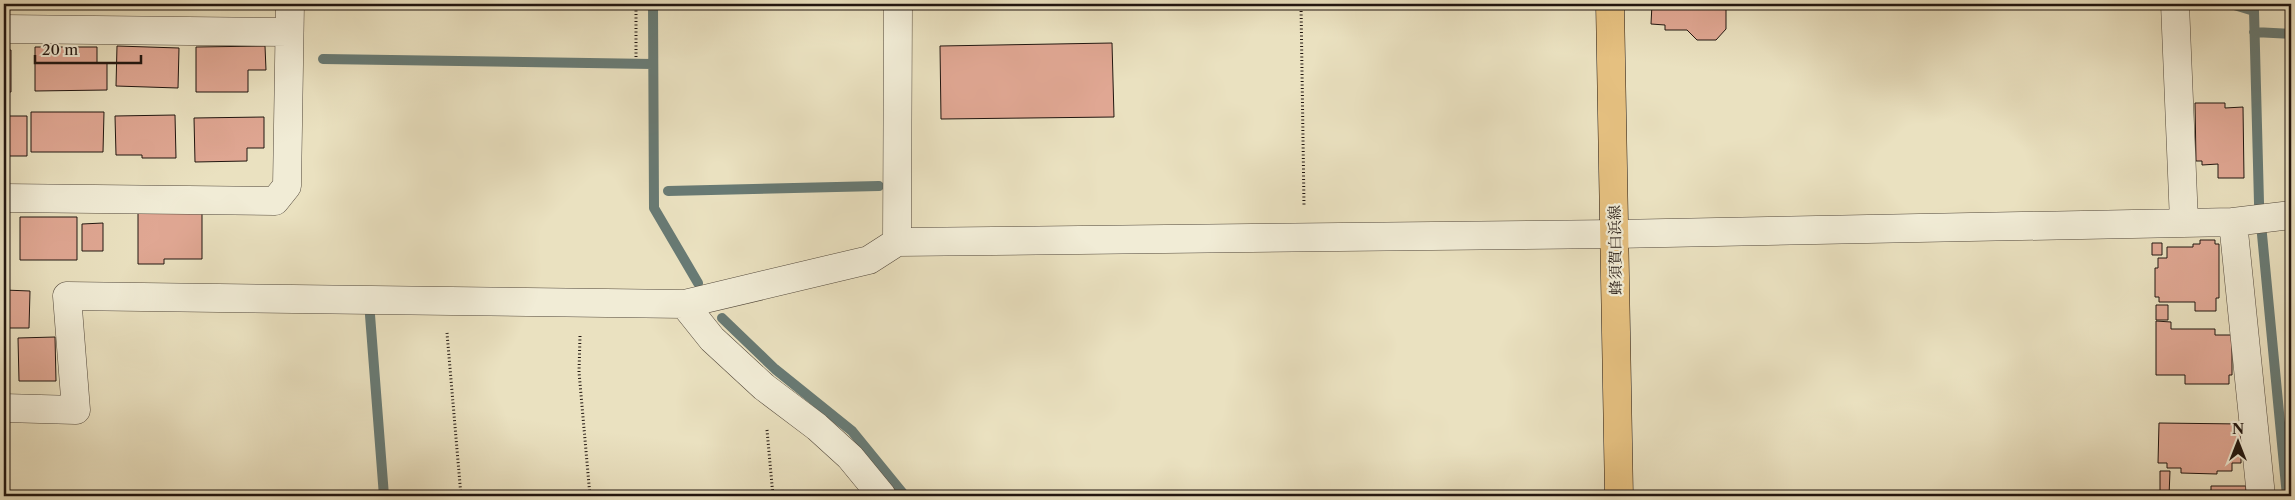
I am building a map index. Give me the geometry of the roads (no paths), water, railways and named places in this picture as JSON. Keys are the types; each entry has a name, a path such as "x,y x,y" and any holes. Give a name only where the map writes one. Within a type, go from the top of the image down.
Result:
{"main road":[{"name":"蜂須賀白浜線","path":"1610,4 1619,496"}],"street":[{"path":"4,198 275,201 288,186 290,4"},
{"path":"897,242 898,4"},
{"path":"2175,4 2184,222"},
{"path":"4,29 289,32"},
{"path":"4,408 76,410 68,296 684,304 868,260 897,242 1614,234 2261,219 2261,496"},
{"path":"684,304 712,339 764,387 817,427 850,457 882,496"}],"waterway":[{"path":"653,4 654,208 698,283"},
{"path":"2231,4 2254,11 2259,203 2287,496"},
{"path":"2254,32 2291,34"},
{"path":"323,59 653,64"},
{"path":"668,191 879,186"},
{"path":"370,315 384,496"},
{"path":"722,318 775,369 852,431 905,496"}]}
